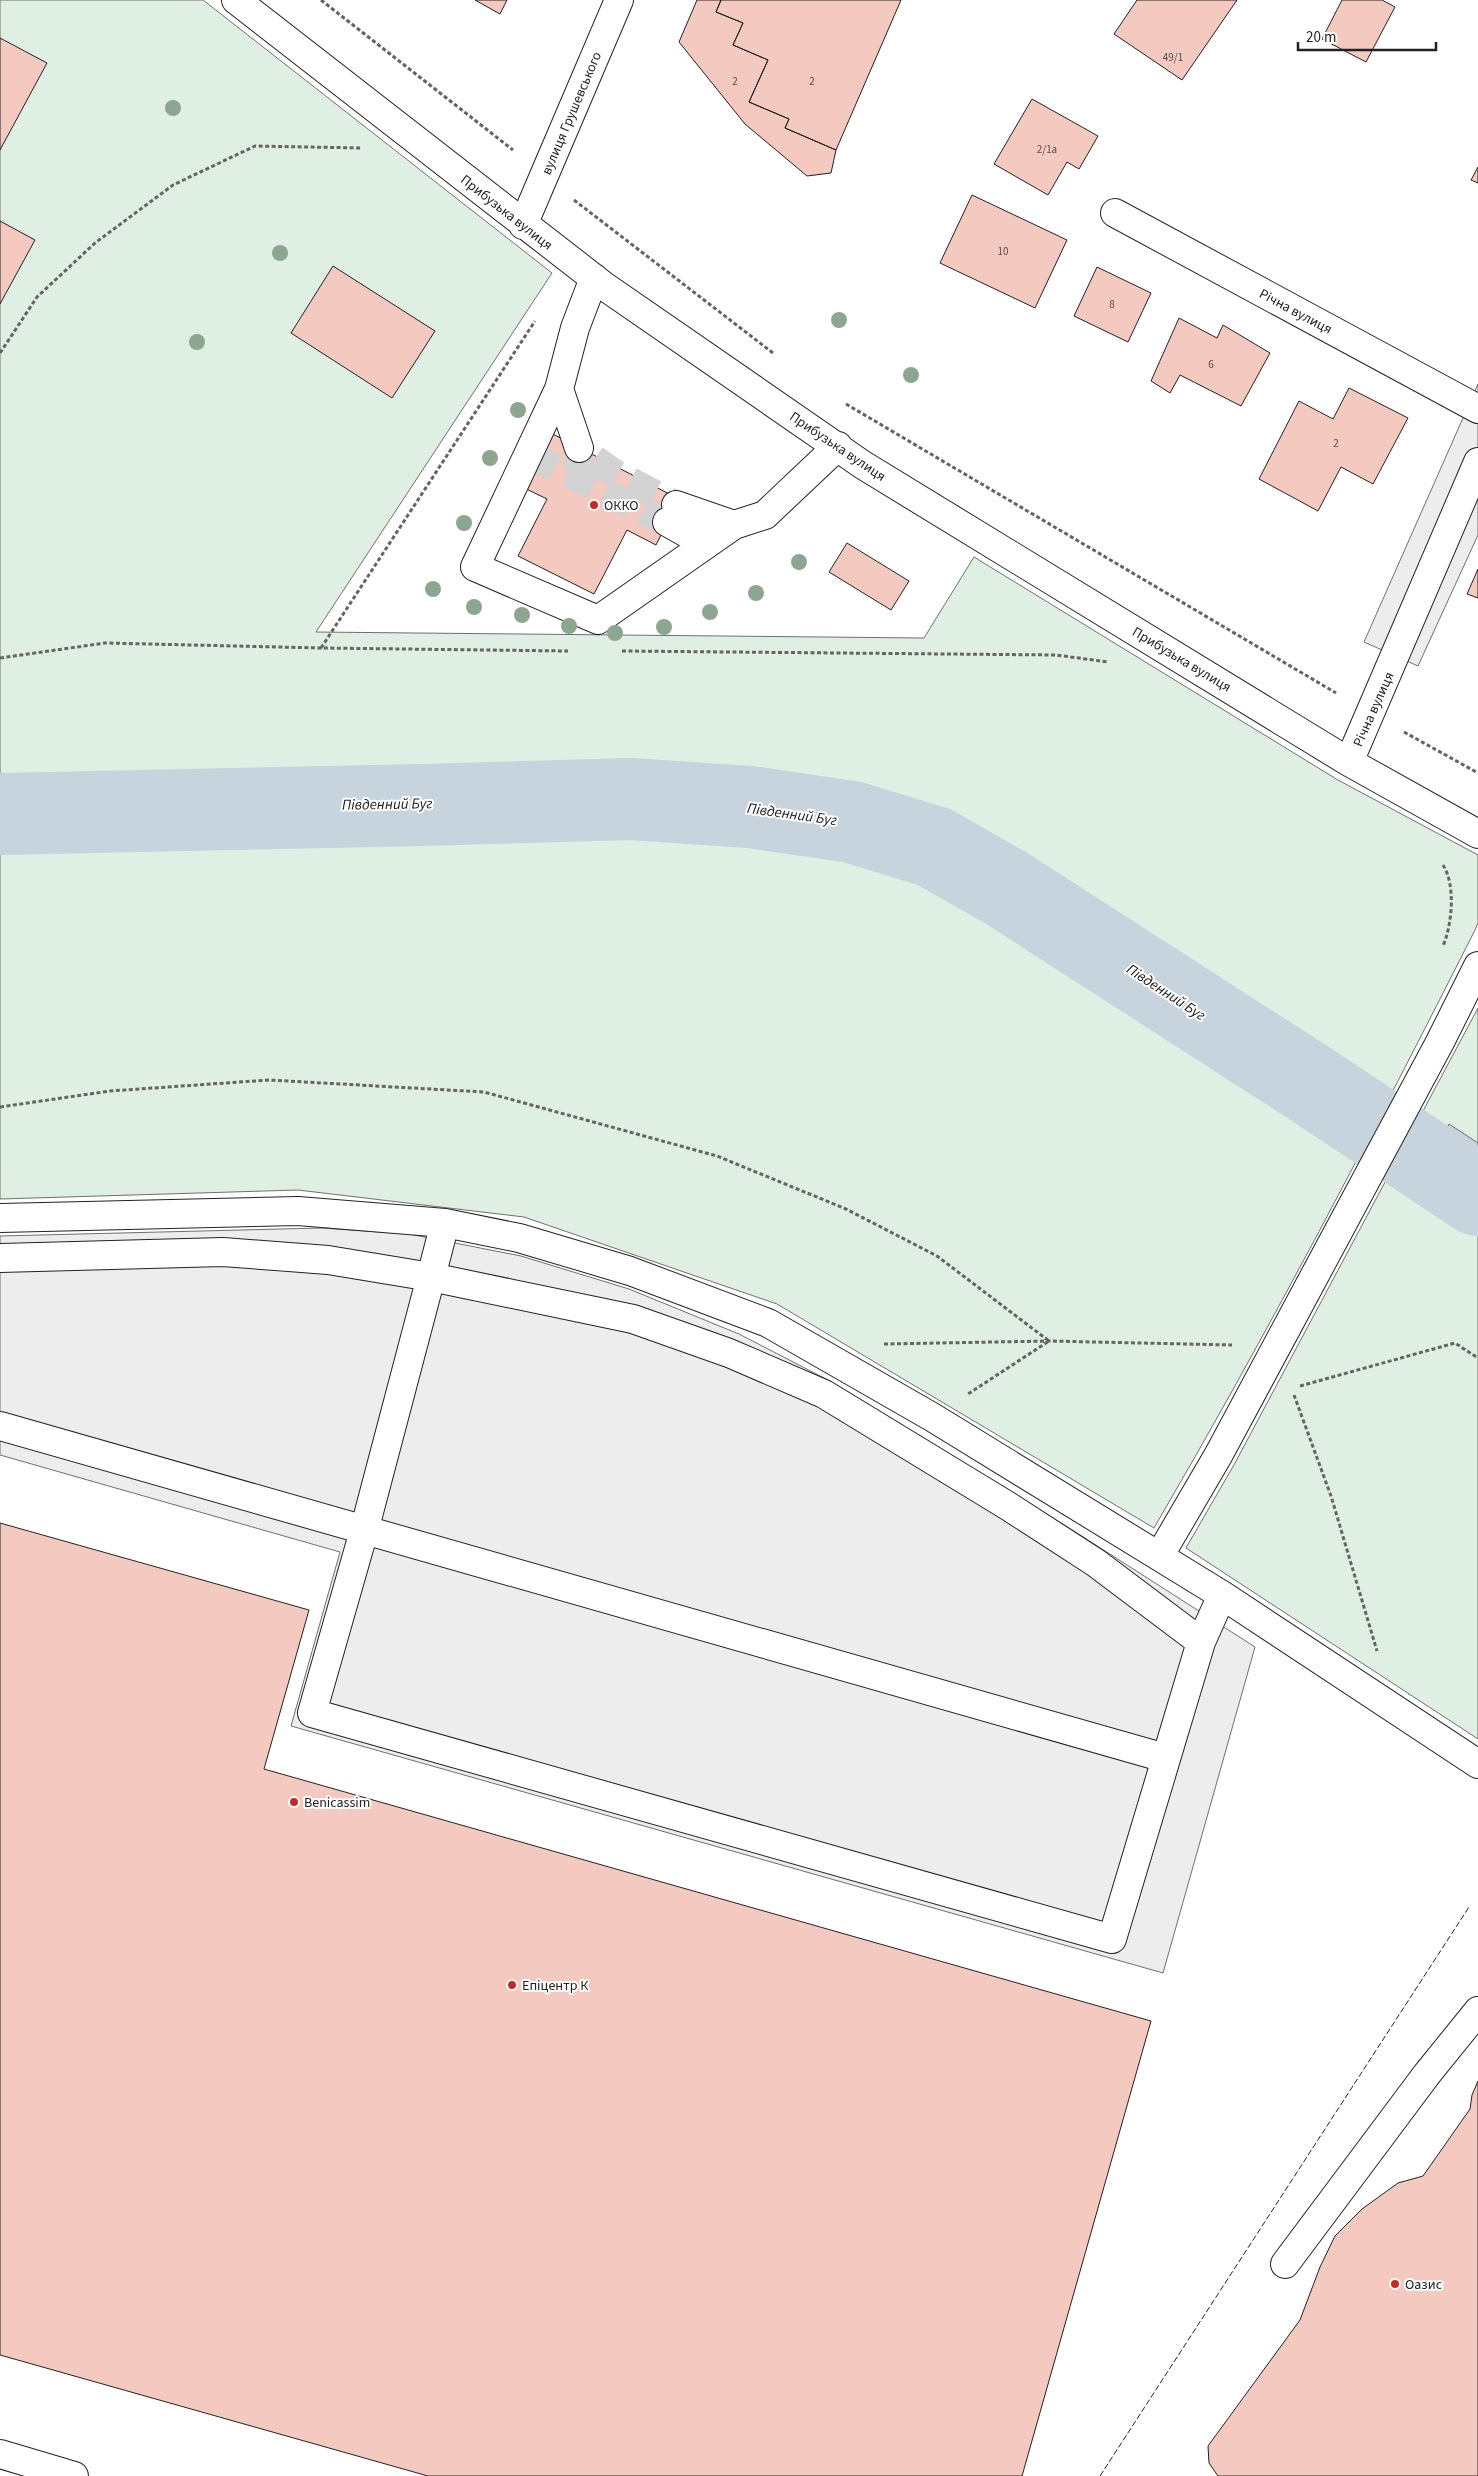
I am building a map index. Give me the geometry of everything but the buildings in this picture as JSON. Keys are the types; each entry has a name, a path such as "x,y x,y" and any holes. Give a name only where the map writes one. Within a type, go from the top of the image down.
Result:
{"street":[{"name":"Прибузька вулиця","path":"236,0 523,225 594,278 880,475 1349,762 1478,834"},
{"name":"вулиця Грушевського","path":"523,225 619,0"},
{"name":"Річна вулиця","path":"1115,213 1478,409"},
{"path":"594,278 575,328 559,389 475,567 598,620 734,525 765,515 838,446"},
{"path":"559,389 579,448"},
{"name":"Річна вулиця","path":"1349,762 1478,462"},
{"path":"706,544 672,514 734,525"},
{"path":"1160,1555 1219,1454 1440,1042 1478,966"},
{"path":"0,1218 298,1211 445,1224 519,1238 630,1271 768,1323 932,1417 1160,1555 1478,1764"},
{"path":"445,1224 364,1531 312,1713 1112,1939 1201,1642 1222,1595"},
{"path":"0,1258 223,1252 328,1260 431,1277 632,1319 729,1353 824,1394 1008,1506 1096,1563 1201,1642"},
{"path":"0,1426 1165,1758"},
{"path":"1285,2264 1427,2074 1478,2011"},
{"path":"0,2454 74,2476"}],"path":[{"path":"320,0 781,359"},
{"path":"0,353 37,297 96,243 173,185 255,146 365,148"},
{"path":"321,648 538,317"},
{"path":"844,402 1371,713 1478,773"},
{"path":"0,658 105,643 569,651"},
{"path":"619,651 1056,656 1114,662"},
{"path":"1440,953 1449,926 1449,882 1443,865"},
{"path":"0,1107 110,1091 269,1080 484,1092 717,1156 846,1209 937,1256 1049,1341"},
{"path":"965,1395 1049,1341"},
{"path":"879,1344 1049,1341 1236,1346"},
{"path":"1379,1660 1330,1496 1292,1388 1455,1343 1478,1358"}],"green space":[{"path":"0,0 203,0 552,273 316,632 924,638 974,557 1338,780 1478,855 1478,923 1475,930 1319,1232 1238,1381 1154,1528 777,1304 524,1217 298,1190 0,1199"},
{"path":"1478,1008 1478,1739 1186,1548 1235,1463"}],"shaded area":[{"path":"1478,384 1478,535 1418,666 1364,642"},
{"path":"1449,1124 1478,1143 1478,1229 1414,1187"},
{"path":"321,1228 409,1234 521,1256 629,1289 739,1334 828,1380 1074,1531 1255,1647 1163,1973 291,1726 340,1552 0,1455 0,1236"}],"waterway":[{"name":"Південний Буг","path":"0,814 631,799 750,807 852,822 934,847 1006,888 1309,1083 1478,1195"}],"tunnel":[{"path":"577,471 579,448 613,472 676,505"},
{"path":"530,455 667,522"}],"fence":[{"path":"1100,2476 1469,1907"}],"place":[{"name":"ОККО","path":"594,505"},
{"name":"Benicassim","path":"294,1802"},
{"name":"Епіцентр К","path":"512,1985"},
{"name":"Оазис","path":"1395,2284"}]}
